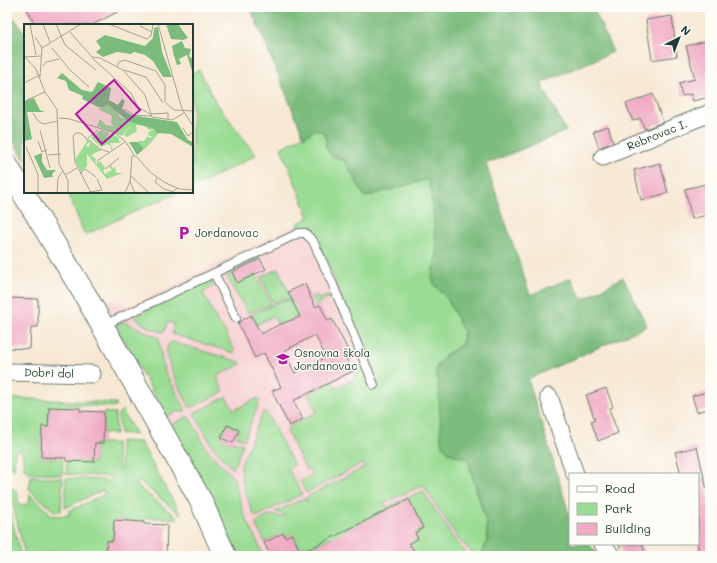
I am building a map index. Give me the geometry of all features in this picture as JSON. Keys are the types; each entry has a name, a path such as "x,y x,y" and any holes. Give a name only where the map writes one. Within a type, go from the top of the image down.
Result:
{"main road":[{"path":"7,166 84,293 200,501 225,556"}],"street":[{"name":"Rebrovac I.","path":"603,157 710,113"},
{"name":"Dobri dol","path":"7,372 92,374"},
{"path":"549,397 575,473"},
{"path":"604,545 610,556"}],"lane":[{"path":"102,326 299,233 305,233 313,241 334,285 374,385"},
{"path":"214,273 236,318"}],"shaded area":[{"name":"Osnovna škola Jordanovac","path":"428,179 484,556 239,556 223,519 206,487 98,296 131,306 309,218 365,197"}],"green space":[{"path":"250,7 593,7 613,52 541,83 566,131 486,164 530,295 571,278 582,300 623,277 647,326 528,379 569,514 569,545 590,545 599,556 484,556 483,552 487,540 487,525 468,461 467,459 449,453 441,443 439,394 436,371 437,366 445,356 461,345 464,333 447,298 436,287 432,279 437,254 431,190 428,179 365,197 345,161 332,156 326,148 326,138 323,132 316,129 304,137"},
{"path":"7,8 24,32 24,158 7,132"},
{"path":"199,70 215,101 256,155 193,187 193,73"},
{"path":"316,129 323,132 326,138 326,148 332,156 345,161 365,197 428,179 431,190 437,254 436,287 447,297 464,333 461,345 445,355 436,371 449,453 467,459 487,525 487,540 483,552 484,556 476,556 459,540 423,485 384,503 386,507 383,508 386,515 370,518 352,528 361,550 348,526 345,527 348,534 335,541 332,537 314,546 316,556 310,545 300,549 292,534 285,537 283,534 265,542 256,525 257,522 270,515 283,517 285,515 275,512 305,498 306,502 308,501 307,497 365,467 363,463 306,493 300,481 312,475 309,468 306,470 287,431 289,429 288,427 317,412 308,394 332,381 336,388 356,378 353,371 362,367 368,387 377,383 317,238 309,230 299,229 297,224 309,217 281,148"},
{"path":"179,193 144,207 85,235 68,194"},
{"path":"259,256 260,259 232,273 237,283 256,274 271,304 248,313 228,279 228,276 233,268"},
{"path":"278,269 292,299 282,299 273,303 261,277"},
{"path":"207,281 212,282 213,286 203,293 220,326 222,326 235,352 234,353 172,334 174,324 168,322 164,331 162,332 149,328 134,317"},
{"path":"317,295 319,300 326,296 331,297 279,326 273,316 256,325 251,315 281,301 302,301"},
{"path":"125,322 159,338 164,370 186,410 182,412 178,411 167,417 115,326 119,323"},
{"path":"172,342 240,362 241,364 217,376 223,392 190,408 169,363 167,353 168,346"},
{"path":"226,397 234,410 258,398 260,400 244,440 236,436 239,430 227,425 221,437 233,443 234,441 243,444 233,469 213,447 194,413"},
{"path":"7,398 116,403 116,407 70,405 69,408 49,407 48,427 42,427 41,457 61,458 63,460 62,475 29,472 24,469 22,450 15,451 14,470 7,465"},
{"path":"122,410 136,435 120,433 118,414"},
{"path":"104,412 115,413 116,434 103,433"},
{"path":"263,412 266,412 294,465 288,469 302,494 256,517 253,514 242,482 241,465"},
{"path":"188,416 205,447 234,479 244,514 264,556 239,556 216,506 171,425"},
{"path":"120,441 140,442 181,515 140,482 136,485 178,518 145,518 144,522 114,520 113,541 107,541 106,556 51,556 52,552 49,552 49,556 25,556 10,491 12,488 17,491 19,505 29,504 30,494 51,514 51,516 69,515 69,511 105,494 103,490 65,508 66,478 104,480 109,482 112,477 66,474 67,461 94,462 95,443 116,443 119,471 121,469"},
{"path":"31,476 63,478 61,511 55,512 29,489"},
{"path":"423,491 456,542 469,556 404,556 414,551 409,543 418,539 415,533 423,528 408,499 390,509 400,529 398,530 386,507"},
{"path":"7,498 21,556 7,556"}],"building":[{"path":"26,7 127,7 94,24 34,24"},
{"path":"672,16 677,56 652,60 646,20"},
{"path":"710,40 710,97 693,101 691,94 682,96 679,83 695,79 686,46"},
{"path":"653,94 663,122 645,129 640,118 633,121 626,104"},
{"path":"608,126 613,142 599,148 593,131"},
{"path":"660,163 668,193 641,200 634,170"},
{"path":"710,183 710,214 692,219 685,189"},
{"path":"260,259 266,269 237,283 232,272"},
{"path":"305,284 315,307 320,305 328,321 332,319 350,354 345,357 353,371 293,401 303,419 289,426 272,391 281,387 264,353 255,358 238,323 251,315 261,334 278,325 300,317 288,292","holes":["315,335 326,357 295,373 284,351"]},
{"path":"7,298 38,299 38,327 31,327 30,349 7,348"},
{"path":"606,388 613,407 609,409 618,433 598,441 591,421 595,420 586,395"},
{"path":"710,391 710,408 697,412 692,396"},
{"path":"49,407 80,408 80,411 104,412 103,443 95,443 94,462 66,461 66,458 41,457 42,426 48,427"},
{"path":"227,425 239,430 233,443 221,438"},
{"path":"697,447 710,503 710,556 698,556 699,473 681,473 675,452"},
{"path":"409,499 423,528 415,533 418,539 409,543 414,551 404,556 271,556 264,543 283,533 285,537 292,534 301,553"},
{"path":"114,520 167,525 166,556 106,556 107,541 113,541"},
{"path":"619,545 642,545 646,556 623,556"}],"place":[{"name":"Jordanovac","path":"184,233"},
{"name":"Osnovna škola Jordanovac","path":"283,359"}]}
